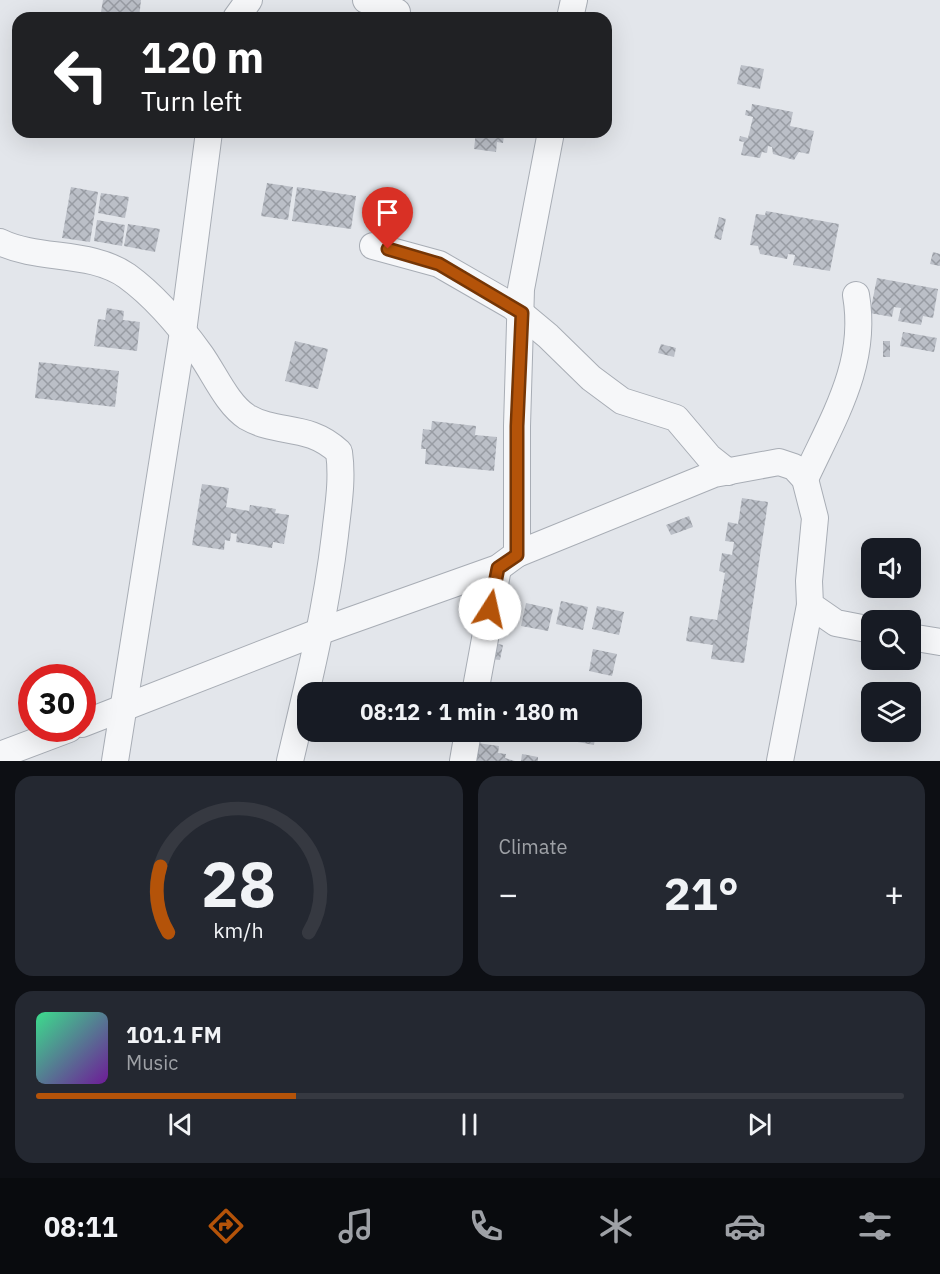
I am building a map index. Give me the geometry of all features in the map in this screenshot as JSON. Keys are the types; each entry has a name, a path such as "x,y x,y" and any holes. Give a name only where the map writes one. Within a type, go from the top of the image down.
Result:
{"street":[{"path":"366,0 397,10"},
{"path":"115,761 183,332 208,138"},
{"path":"478,682 508,561 517,426 521,289 550,138"},
{"path":"0,242 22,250 63,255 118,270 161,305 227,395 248,417 260,423 321,437 339,452 342,473 321,631 290,761"},
{"path":"374,246 439,264 522,313 591,378 622,401 676,418 709,457 728,472"},
{"path":"805,479 843,397 855,362 860,321 856,296"},
{"path":"96,719 508,561 714,474 779,462 794,467 805,479 815,518 808,581 810,606 780,761"},
{"path":"810,606 836,623 861,628"},
{"path":"921,639 940,642"},
{"path":"0,754 33,742"},
{"path":"463,761 466,742"}],"building":[{"path":"103,0 141,0 140,12 101,12"},
{"path":"741,65 764,69 760,89 737,84"},
{"path":"752,104 793,112 790,126 814,131 809,154 799,152 794,160 773,154 772,147 768,146 767,153 762,152 760,158 741,155 744,142 739,141 740,136 748,138 753,117 745,115 746,110 751,111"},
{"path":"475,138 504,138 503,143 497,142 496,152 474,149"},
{"path":"267,183 293,187 288,220 261,216"},
{"path":"71,187 98,192 90,242 62,238"},
{"path":"297,187 356,196 351,229 292,221"},
{"path":"101,193 129,197 125,218 98,213"},
{"path":"766,211 839,224 830,271 793,265 795,255 788,254 787,259 760,254 758,246 750,245 756,214 765,215"},
{"path":"719,217 726,219 721,240 714,238"},
{"path":"97,220 125,225 122,246 94,241"},
{"path":"128,224 160,229 155,252 124,246"},
{"path":"933,252 940,254 940,266 930,264"},
{"path":"877,278 938,289 933,318 923,316 921,325 898,321 901,308 894,307 892,317 870,313"},
{"path":"107,308 124,311 123,320 140,322 137,351 94,346 98,319 105,320"},
{"path":"903,332 937,338 934,352 900,346"},
{"path":"295,341 328,349 318,389 285,381"},
{"path":"883,341 890,341 890,357 883,357"},
{"path":"661,344 676,348 674,357 658,353"},
{"path":"39,362 119,371 115,407 35,398"},
{"path":"432,421 476,426 475,435 497,437 494,471 425,464 426,449 421,449 423,429 431,430"},
{"path":"202,484 229,488 226,507 249,511 250,505 276,509 275,513 289,515 284,544 273,542 272,548 236,542 237,534 231,533 230,541 225,540 224,550 192,545"},
{"path":"742,498 768,502 744,663 711,659 713,645 686,641 690,616 717,620 725,573 719,571 722,553 732,555 734,542 725,541 728,522 738,524"},
{"path":"689,516 693,527 671,535 666,525"},
{"path":"561,601 588,607 583,630 556,624"},
{"path":"526,603 553,609 548,631 521,626"},
{"path":"597,606 624,612 619,635 592,629"},
{"path":"493,643 503,645 500,660 490,659"},
{"path":"593,649 617,654 612,676 589,671"},
{"path":"470,742 499,746 498,753 506,754 505,758 515,761 467,761"},
{"path":"578,742 594,742 594,745"},
{"path":"522,754 538,757 538,761 521,761"}],"route":[{"path":"388,249 439,264 522,313 517,426 517,555 498,568 490,609"}]}
